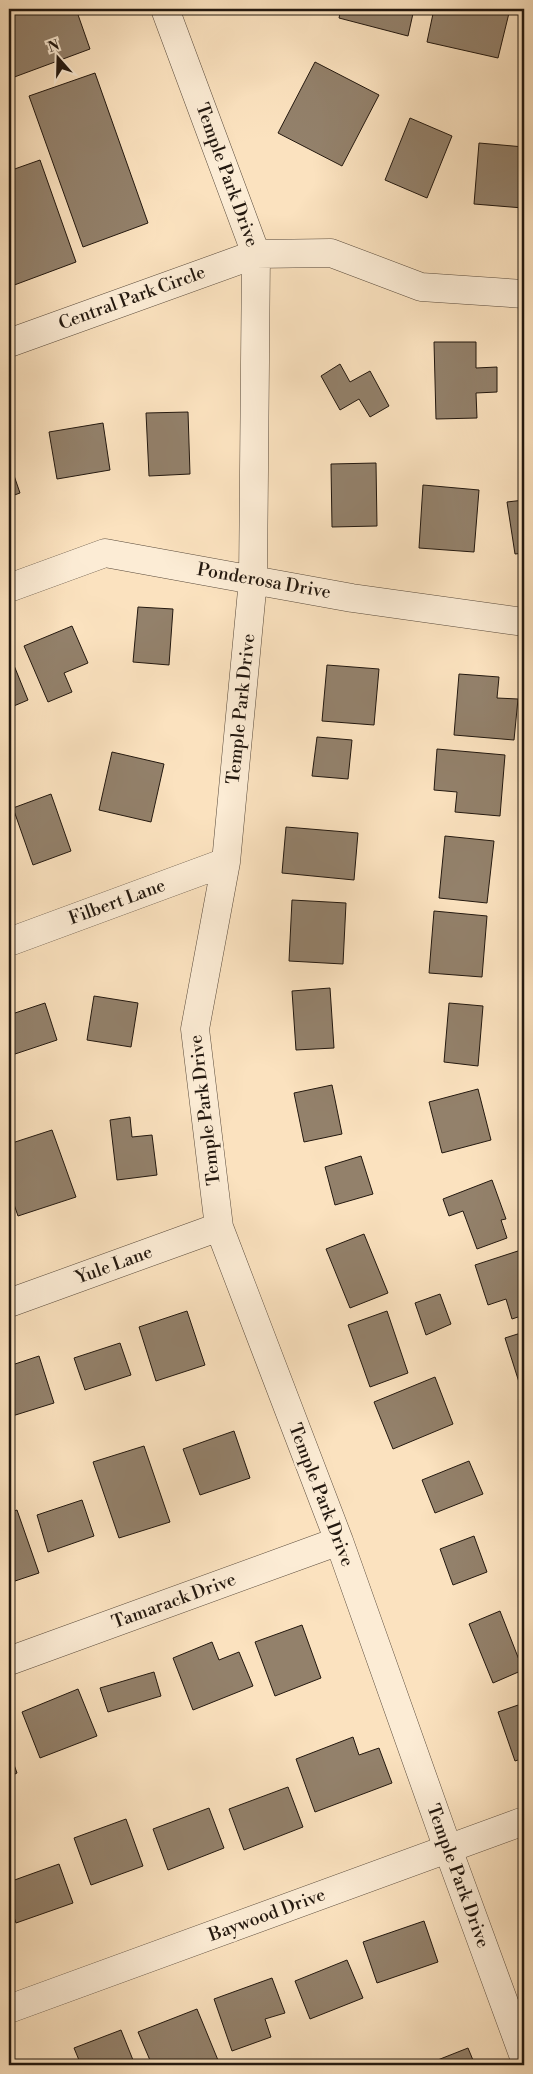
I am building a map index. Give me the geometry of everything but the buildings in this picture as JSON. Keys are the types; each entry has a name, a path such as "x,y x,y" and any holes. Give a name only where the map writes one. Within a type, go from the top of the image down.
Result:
{"street":[{"name":"Temple Park Drive","path":"165,9 256,254 253,580 226,862 195,1029 219,1227 339,1541 524,2057"},
{"name":"Central Park Circle","path":"9,343 256,254 331,253 420,287 524,294"},
{"name":"Ponderosa Drive","path":"9,588 105,553 352,598 524,622"},
{"name":"Filbert Lane","path":"9,942 226,862"},
{"name":"Yule Lane","path":"9,1303 219,1227"},
{"name":"Tamarack Drive","path":"9,1661 339,1541"},
{"name":"Baywood Drive","path":"9,2009 524,1821"}]}
